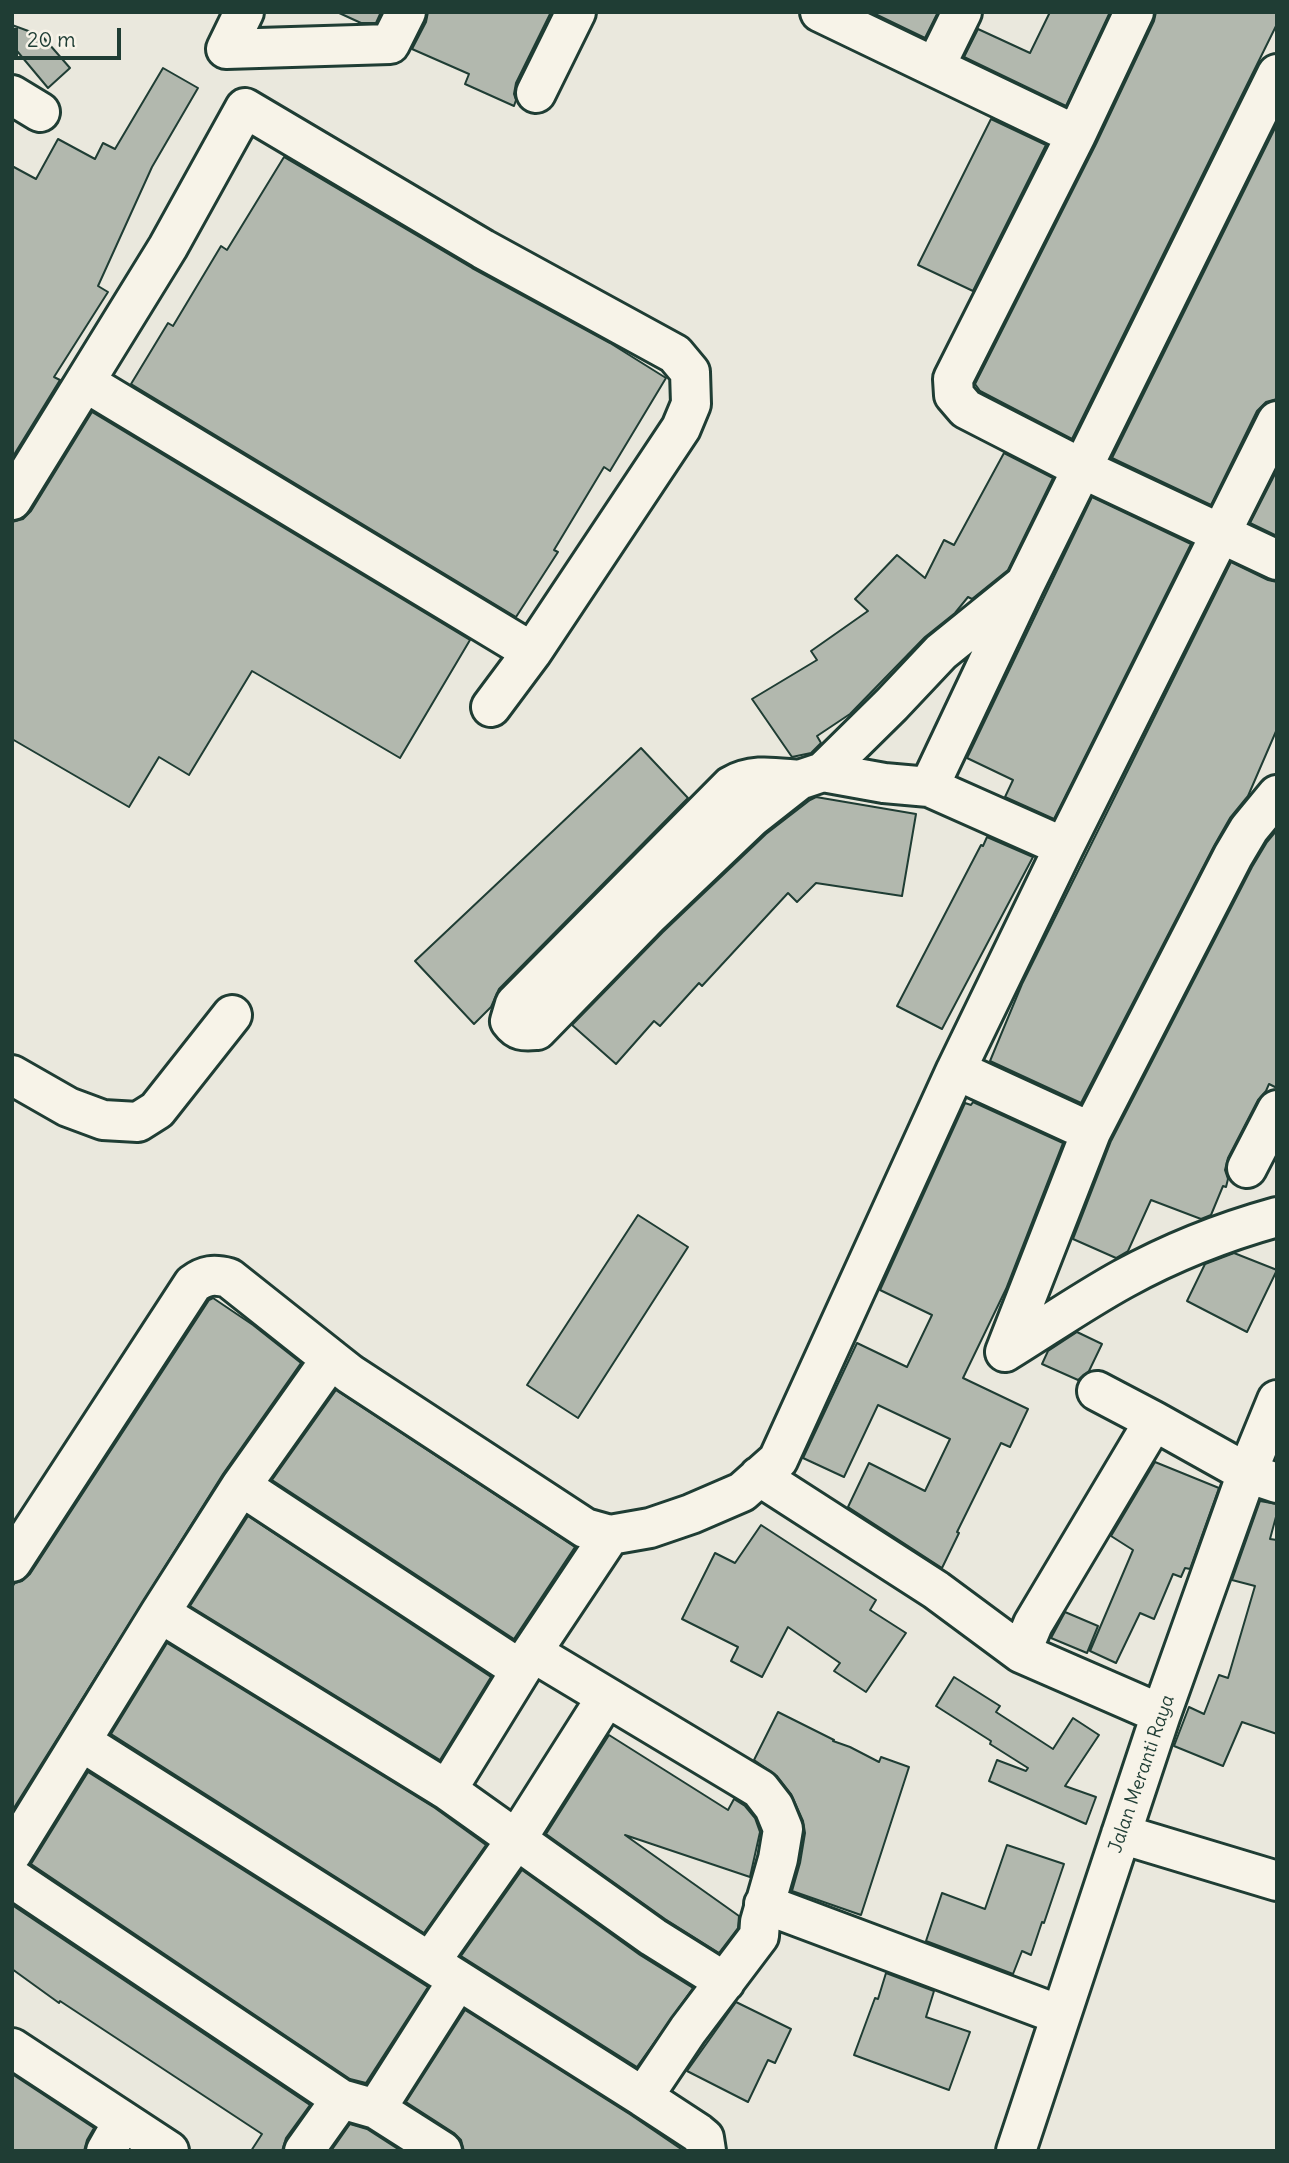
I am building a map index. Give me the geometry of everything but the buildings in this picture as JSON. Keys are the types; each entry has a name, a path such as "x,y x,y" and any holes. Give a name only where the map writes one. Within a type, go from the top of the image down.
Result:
{"street":[{"path":"244,12 226,49 390,44 406,12"},
{"path":"536,93 576,12"},
{"path":"820,12 1076,135"},
{"path":"935,67 962,12"},
{"path":"1134,12 1076,135 953,379 954,395 966,409 1083,469 1277,560"},
{"path":"929,787 1025,584 1277,74"},
{"path":"12,500 168,247 245,108 483,249 675,354 690,372 691,404 681,428 532,652 491,707"},
{"path":"85,382 532,652"},
{"path":"12,1562 193,1284 203,1276 219,1275 229,1278 350,1374 585,1528 610,1535 650,1528 691,1514 742,1492 778,1460 956,1070 1277,421"},
{"path":"1025,584 941,652 892,704 811,776 752,817 648,916 537,1030 522,1031 510,1021 515,1004 731,786 743,779 811,776 929,787 1064,847"},
{"path":"1277,795 1249,829 1233,856 1091,1132 1005,1352 1123,1279 1169,1256 1227,1231 1277,1217"},
{"path":"12,1075 68,1107 103,1120 138,1122 157,1110 232,1015"},
{"path":"956,1070 1091,1132"},
{"path":"1247,1168 1277,1110"},
{"path":"331,1359 242,1486 160,1613 14,1854 358,2104 442,2151"},
{"path":"1097,1391 1262,1478"},
{"name":"Jalan Meranti Raya","path":"1024,2148 1060,2015 1161,1714 1262,1478 1277,1400"},
{"path":"1021,1653 1033,1624 1154,1421"},
{"path":"760,1476 936,1590 1021,1653 1161,1714"},
{"path":"242,1486 526,1661 606,1698 760,1789 774,1807 783,1829 778,1859 764,1904 759,1936 682,2038 643,2097"},
{"path":"447,1790 526,1661 610,1535"},
{"path":"160,1613 447,1790 653,1937 725,1982"},
{"path":"304,2151 358,2104 444,1971 516,1839 606,1698"},
{"path":"82,1742 698,2133 704,2138 706,2151"},
{"path":"1121,1834 1277,1881"},
{"path":"764,1904 1060,2015"},
{"path":"12,2048 114,2136 169,2151"}]}
